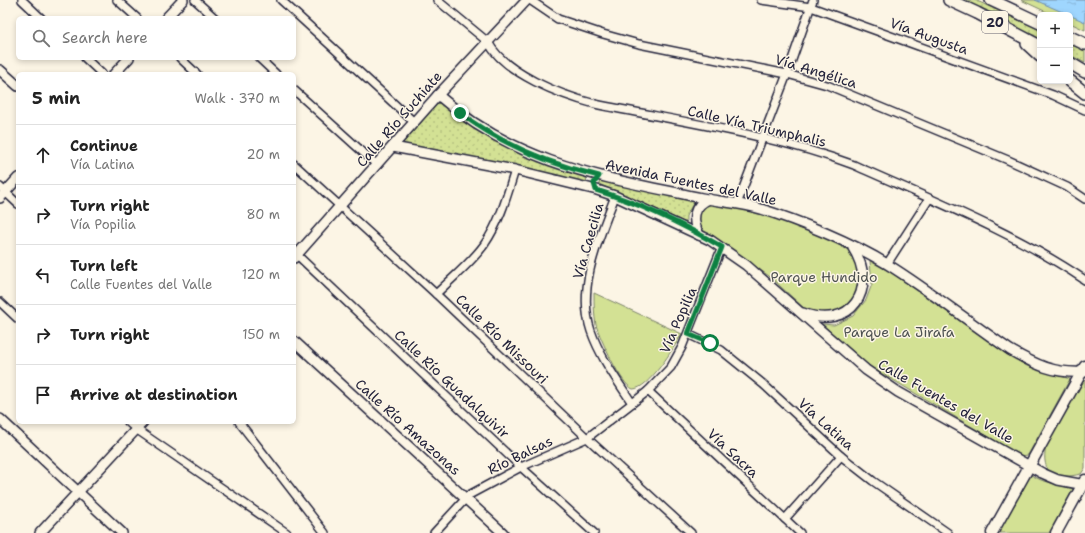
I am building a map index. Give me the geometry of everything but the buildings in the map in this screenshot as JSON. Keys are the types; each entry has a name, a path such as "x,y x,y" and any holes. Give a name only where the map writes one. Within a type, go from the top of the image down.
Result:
{"main road":[{"name":"20","path":"949,0 1037,44"},
{"name":"20","path":"991,0 1037,22"},
{"path":"1016,33 1037,53"},
{"path":"1073,38 1085,44"},
{"path":"1073,66 1085,72"},
{"path":"1073,83 1085,93"},
{"path":"992,533 1028,466 1084,370"},
{"path":"1056,533 1084,484"}],"street":[{"path":"22,0 39,16"},
{"path":"117,0 135,16"},
{"path":"168,16 183,0"},
{"path":"195,0 213,16"},
{"path":"281,0 414,122"},
{"name":"Calle Vía Triumphalis","path":"438,0 488,42 492,50 499,57 519,72 572,98 762,138 848,162 1040,251 1085,280"},
{"name":"Calle Río Suchiate","path":"296,254 341,207 438,95 527,0"},
{"name":"Vía Angélica","path":"530,0 558,19 603,34 639,44 787,74 826,85 925,125 1045,177 1085,199"},
{"name":"Vía Augusta","path":"761,0 812,4 1053,95 1085,110"},
{"path":"737,204 812,4"},
{"path":"87,60 100,72"},
{"path":"116,72 127,60"},
{"path":"182,60 195,72"},
{"path":"261,60 274,72"},
{"path":"0,70 16,84"},
{"path":"296,92 377,166"},
{"name":"Avenida Fuentes del Valle","path":"438,95 475,125 522,151 579,171 599,176 760,209 791,220 853,246 887,264 1010,350 1032,362 1057,371 1084,370"},
{"name":"Calle Fuentes del Valle","path":"393,147 515,170 596,190 615,196 698,235 722,247 746,264 866,370 898,392 1028,466 1058,480 1084,484"},
{"name":"Calle Río Missouri","path":"296,166 436,294 587,438 690,533"},
{"path":"436,294 483,246 491,234 502,212 515,170"},
{"path":"596,190 594,183 599,176"},
{"path":"16,180 2,192 16,202"},
{"name":"Vía Caecilia","path":"615,196 592,263 586,302 587,316 596,344 632,402"},
{"path":"698,235 695,227 694,216 699,205 708,199"},
{"path":"887,264 929,199"},
{"path":"800,312 814,317 838,316 848,311 854,304 862,289 865,277 860,258 853,246"},
{"name":"Vía Popilia","path":"587,438 648,391 671,367 688,334 722,247"},
{"name":"Calle Río Guadalquivir","path":"296,256 521,467 594,533"},
{"path":"0,302 16,316"},
{"name":"Vía Latina","path":"688,334 710,343 721,350 763,384 841,456 873,481 948,533"},
{"name":"Calle Río Amazonas","path":"296,343 503,533"},
{"name":"Vía Sacra","path":"648,391 800,533"},
{"path":"0,419 122,533"},
{"path":"130,424 287,533"},
{"path":"40,533 141,424"},
{"path":"240,424 325,533"},
{"name":"Río Balsas","path":"434,533 469,495 521,467 587,438"},
{"path":"785,519 841,456"}],"green space":[{"path":"957,0 975,0 1037,29 1037,39"},
{"path":"1021,0 1085,0 1085,30 1073,24 1073,12 1047,12"},
{"path":"1073,45 1085,51 1085,63 1073,57"},
{"path":"439,102 456,116 492,138 528,155 587,177 586,183 402,144"},
{"path":"600,180 695,200 686,216 686,223 599,184"},
{"name":"Parque Hundido","path":"712,203 760,211 823,236 848,250 858,260 861,284 852,303 837,312 820,314 804,308 769,276 704,231 697,220 701,206"},
{"name":"Parque La Jirafa","path":"870,261 892,273 1005,353 1027,366 1070,379 1028,455 1021,456 871,367 822,324 834,325 853,316 866,300 872,284"},
{"path":"594,293 682,334 653,375 639,387 633,389 628,386 606,350 596,325 594,313"},
{"path":"1085,380 1085,468 1081,474 1072,476 1057,475 1048,469 1045,463 1046,446 1080,383"},
{"path":"1031,475 1041,480 1073,489 1049,533 998,533"}],"water":[{"path":"1035,0 1085,0 1085,22 1073,17 1073,12 1062,12"}],"route":[{"path":"460,113 475,125 522,151 579,171 599,176 596,178 594,183 596,190 615,196 645,209 722,247 688,334 710,343"}]}
